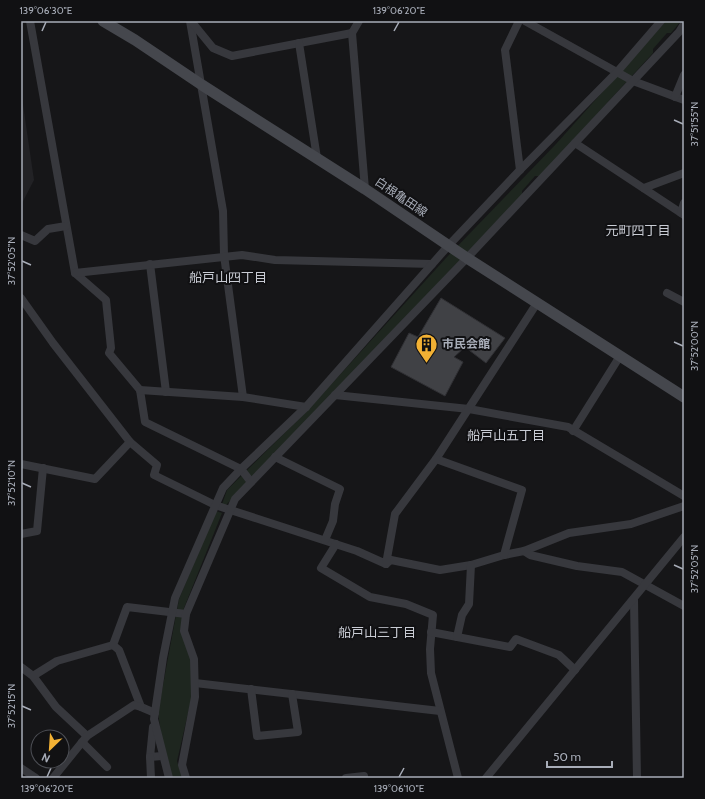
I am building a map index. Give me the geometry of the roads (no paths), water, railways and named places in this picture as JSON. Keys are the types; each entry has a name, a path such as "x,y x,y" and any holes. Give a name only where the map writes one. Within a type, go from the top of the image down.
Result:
{"main road":[{"name":"白根亀田線","path":"103,21 135,40 202,86 365,189 467,258 684,397"}],"street":[{"path":"30,21 75,273 106,300 111,348 109,354 140,390 145,422 241,469 251,482"},
{"path":"191,21 223,211 224,255 242,397"},
{"path":"191,21 213,48 232,56 352,33"},
{"path":"359,21 352,33 365,189"},
{"path":"520,21 506,50 520,170"},
{"path":"525,21 632,81 684,100"},
{"path":"151,778 150,757 154,716 162,658 175,598 223,488 306,407 449,245 520,170 617,72 662,21"},
{"path":"186,778 182,765 196,697 194,659 184,631 186,614 229,510 235,499 467,258 632,81 682,33 684,24"},
{"path":"299,43 316,158"},
{"path":"676,97 684,75"},
{"path":"575,143 683,214 684,203"},
{"path":"644,188 684,173"},
{"path":"21,234 36,241 48,229 66,226"},
{"path":"75,273 224,255 242,255 275,260 432,264"},
{"path":"150,264 166,392"},
{"path":"667,293 683,298"},
{"path":"21,298 53,343 130,442 157,465 154,475 215,505 357,551 386,564"},
{"path":"386,564 395,514 436,459 537,303"},
{"path":"573,431 620,356"},
{"path":"140,390 242,397 306,407"},
{"path":"335,395 469,409 568,427 684,496"},
{"path":"21,464 94,479 130,442"},
{"path":"275,457 340,489 335,504 333,520 325,540"},
{"path":"436,459 522,490 504,555"},
{"path":"21,534 37,531 44,468"},
{"path":"386,564 391,560 440,570 471,565 504,555 524,552 569,533 631,524 684,506"},
{"path":"486,778 683,542"},
{"path":"336,544 321,568 370,597 406,604 433,615 430,649 431,673 458,778"},
{"path":"524,552 530,555 577,566 622,572 684,606"},
{"path":"456,637 462,615 469,604 471,565"},
{"path":"634,600 637,778"},
{"path":"113,644 127,606 186,614"},
{"path":"431,632 510,647 516,639 559,655 575,670"},
{"path":"33,676 57,661 113,644"},
{"path":"113,644 119,650 141,707"},
{"path":"21,667 33,676 107,767"},
{"path":"195,683 440,711"},
{"path":"251,689 257,736 298,732 292,694"},
{"path":"53,778 84,739 134,705 141,707 154,716 162,756 169,778"},
{"path":"150,757 162,756"},
{"path":"21,768 36,778"},
{"path":"346,778 364,776 364,778"}],"place":[{"name":"市民会館","path":"427,364"}],"district":[{"name":"元町四丁目","path":"638,230"},
{"name":"船戸山四丁目","path":"228,277"},
{"name":"船戸山五丁目","path":"506,435"},
{"name":"船戸山三丁目","path":"377,632"}]}
